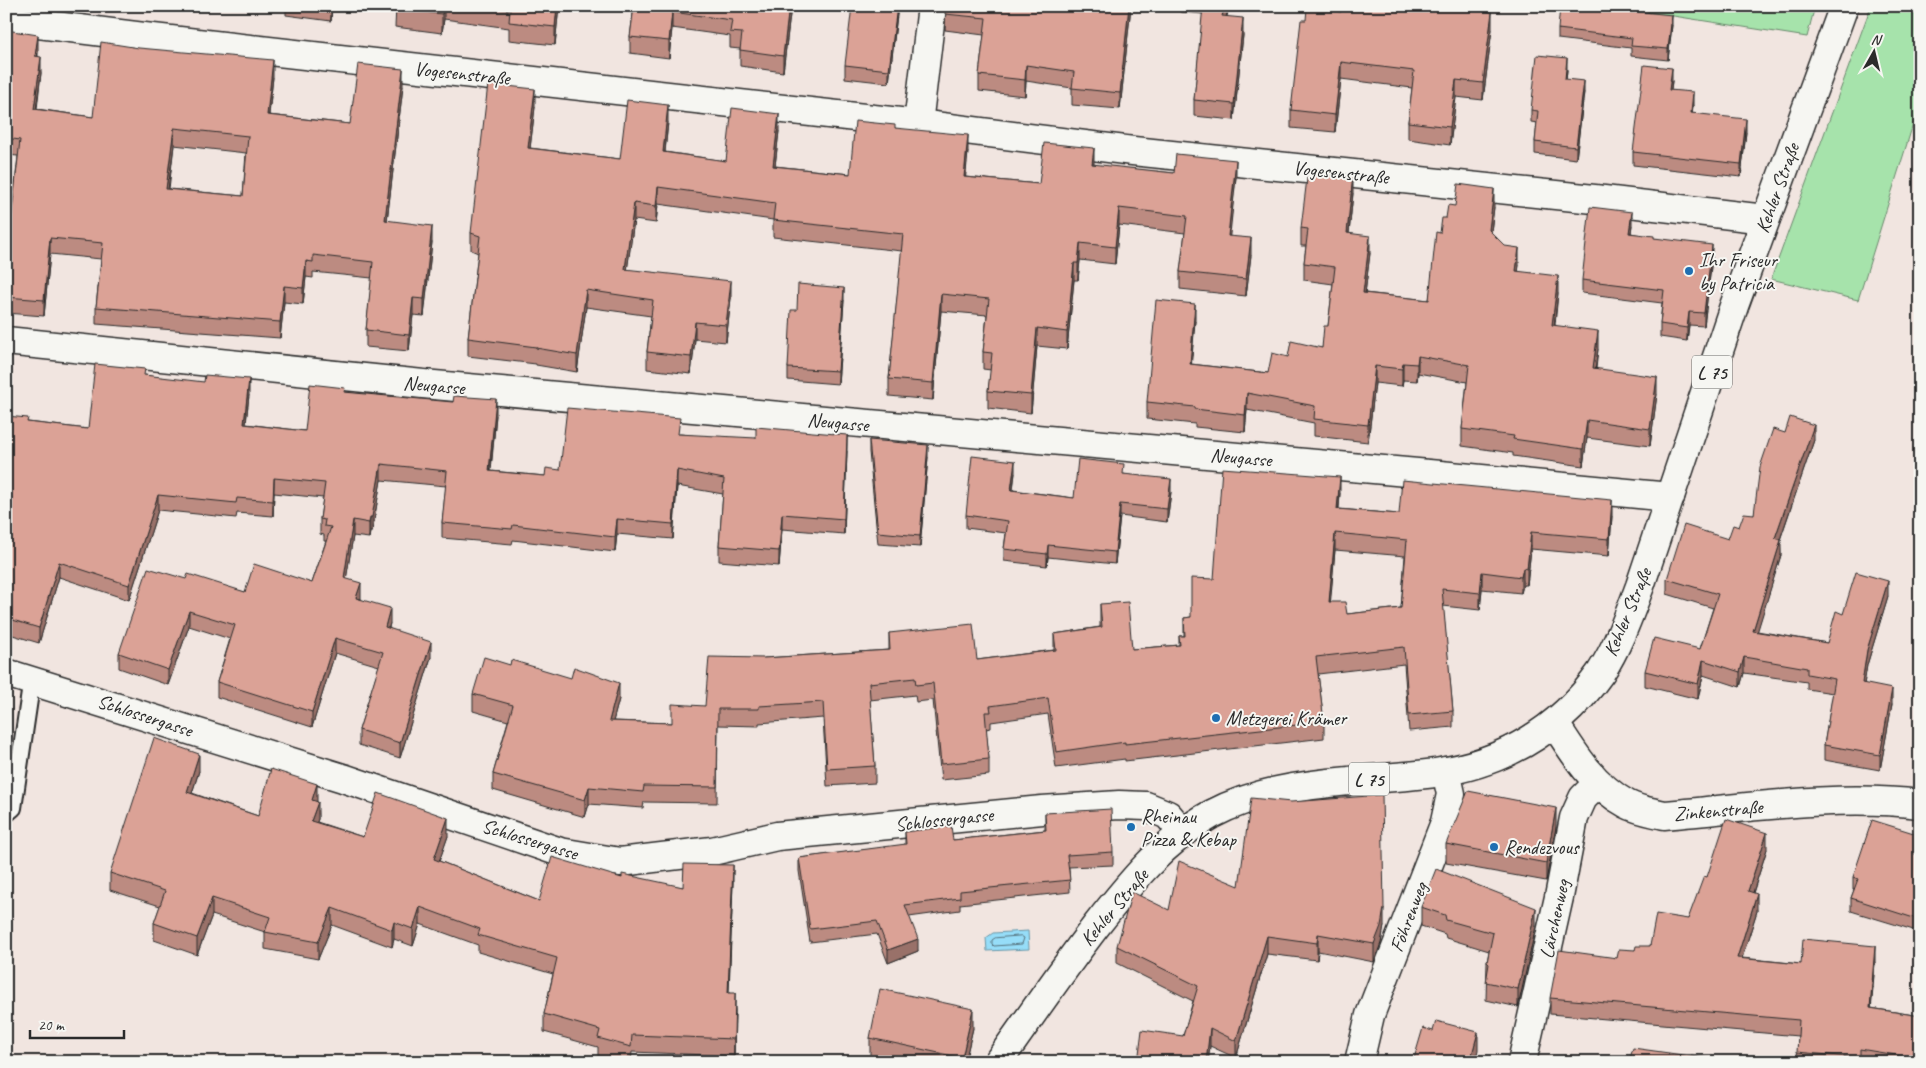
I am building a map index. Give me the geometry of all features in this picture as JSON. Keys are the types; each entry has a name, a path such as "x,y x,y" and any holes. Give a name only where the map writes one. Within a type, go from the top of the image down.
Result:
{"street":[{"path":"918,124 932,6"},
{"name":"Kehler Straße","path":"998,1062 1069,962 1130,884 1183,833 1213,814 1249,799 1286,789 1446,771 1506,754 1555,724 1582,696 1602,670 1623,631 1734,306 1844,6"},
{"name":"Vogesenstraße","path":"6,20 918,124 1133,151 1594,199 1765,220"},
{"name":"Neugasse","path":"6,341 424,384 1670,497"},
{"name":"Schlossergasse","path":"19,676 343,778 560,852 620,862 712,851 777,836 1042,810 1119,805 1146,806 1168,815 1183,833"},
{"name":"Zinkenstraße","path":"1555,724 1580,762 1598,782 1627,804 1664,815 1843,800 1886,800 1920,804"},
{"name":"Föhrenweg","path":"1359,1062 1370,1015 1445,822 1451,794 1446,771"},
{"name":"Lärchenweg","path":"1522,1062 1559,897 1574,818 1582,798 1598,782"}],"lane":[{"path":"6,814 13,808 19,676"}],"green space":[{"path":"1649,6 1815,6 1807,37 1648,12"},
{"path":"1871,6 1920,6 1920,102 1858,300 1771,279"}],"water":[{"path":"1028,931 1029,949 987,951 986,938 993,933"}],"building":[{"path":"396,6 443,6 442,14 395,9"},
{"path":"481,6 557,6 555,27 509,22 510,10"},
{"path":"634,6 789,6 783,56 740,50 742,33 730,32 732,20 672,12 669,41 630,37"},
{"path":"852,6 897,6 889,70 845,65"},
{"path":"946,6 1129,6 1120,93 1072,88 1074,72 1026,65 1025,80 979,75 986,18 945,14"},
{"path":"1203,6 1225,6 1222,16 1243,18 1234,104 1194,100"},
{"path":"1342,6 1462,6 1492,12 1483,83 1456,80 1450,127 1408,122 1414,71 1341,62 1335,115 1291,110 1301,20 1306,20 1307,8 1341,12"},
{"path":"1560,6 1585,6 1672,15 1668,49 1631,46 1632,38 1558,29"},
{"path":"6,30 38,35 35,56 41,57 34,109 93,117 101,42 139,48 273,60 267,115 350,124 358,64 403,69 385,220 432,226 424,299 413,298 409,335 366,330 373,262 313,255 313,262 306,261 303,288 284,286 280,322 96,307 103,243 50,238 44,300 6,297 6,266 20,140 6,138","holes":["174,128 248,136 243,196 166,189"]},
{"path":"1537,55 1567,58 1565,79 1584,81 1576,147 1535,142 1538,111 1531,110"},
{"path":"1644,65 1672,68 1669,90 1693,92 1691,113 1746,119 1741,164 1633,152"},
{"path":"488,84 535,89 528,148 620,159 627,100 668,105 663,152 726,161 732,108 779,114 773,166 850,174 855,121 895,125 895,128 968,135 964,177 1039,184 1044,143 1094,148 1092,164 1174,173 1176,154 1236,160 1228,236 1251,238 1246,279 1180,272 1187,216 1119,208 1115,247 1080,243 1078,263 1074,263 1067,332 1037,328 1031,395 988,391 992,353 983,352 989,299 941,294 933,383 889,379 903,234 773,220 775,203 658,187 656,206 634,203 625,269 731,281 726,325 695,322 691,357 647,352 653,300 586,290 577,355 536,347 468,338 480,236 471,233"},
{"path":"1308,170 1353,175 1347,233 1370,236 1363,293 1429,300 1436,232 1440,233 1442,218 1446,218 1448,205 1455,206 1458,184 1494,189 1489,230 1505,246 1519,248 1516,271 1558,276 1552,325 1598,331 1593,368 1657,377 1650,429 1587,420 1583,449 1513,439 1514,436 1462,429 1469,365 1418,356 1417,364 1403,363 1402,369 1375,366 1368,425 1314,419 1315,406 1247,393 1245,415 1147,402 1156,300 1195,304 1190,364 1268,373 1272,353 1288,357 1291,341 1322,348 1324,326 1328,326 1335,267 1304,263 1308,229 1301,228"},
{"path":"1590,207 1632,212 1629,233 1712,245 1704,313 1689,312 1687,328 1660,324 1664,290 1582,280"},
{"path":"798,284 844,288 838,371 788,368 791,310 797,310"},
{"path":"95,364 145,369 144,375 204,382 205,375 249,379 244,424 305,431 310,384 345,388 344,392 453,402 454,396 496,399 489,471 545,476 546,468 560,470 567,408 680,418 678,434 756,438 756,427 847,435 844,519 782,514 779,551 719,546 724,479 677,470 673,524 617,519 615,537 513,525 512,529 442,523 447,471 381,464 372,517 370,517 369,523 353,520 344,578 361,583 356,598 390,608 385,627 431,642 400,743 359,730 383,652 335,638 312,712 217,682 235,625 189,611 168,670 119,653 148,568 186,579 188,574 245,592 254,564 312,583 331,527 324,526 325,520 320,519 325,483 274,478 273,501 237,498 236,503 158,495 129,585 59,562 39,628 6,618 6,416 28,418 27,422 88,429"},
{"path":"1790,417 1814,425 1775,538 1781,540 1753,631 1827,643 1836,611 1843,614 1856,572 1888,581 1867,650 1862,683 1892,689 1880,755 1824,745 1835,679 1807,674 1807,668 1744,657 1740,672 1703,660 1698,684 1645,671 1654,638 1700,649 1718,594 1667,579 1684,525 1728,539 1733,525 1739,527 1744,513 1754,514 1760,467 1773,429 1785,433"},
{"path":"869,440 928,445 920,536 878,532"},
{"path":"972,456 1015,461 1011,490 1074,498 1078,459 1124,464 1123,474 1171,479 1167,509 1120,504 1115,552 1048,545 1047,554 1004,549 1008,521 966,515"},
{"path":"1222,468 1340,477 1337,509 1399,514 1402,480 1612,500 1609,539 1531,532 1527,569 1523,568 1521,577 1482,572 1480,593 1442,589 1453,711 1409,715 1404,647 1316,657 1324,722 1125,744 1125,742 1056,752 1048,698 990,706 991,712 985,712 989,759 941,764 933,683 916,685 915,678 869,683 875,766 827,769 823,702 759,706 759,709 718,709 717,787 644,786 643,792 589,787 585,800 493,774 513,705 473,694 484,657 510,665 511,660 571,678 574,667 619,683 609,721 672,723 672,704 705,706 709,657 764,658 890,650 889,633 973,624 977,660 1056,650 1054,634 1102,627 1100,604 1128,602 1132,649 1180,645 1179,636 1185,636 1184,618 1191,617 1191,578 1214,579","holes":["1335,533 1407,540 1401,608 1347,614 1345,602 1329,602"]},
{"path":"154,738 199,754 187,792 258,816 271,769 317,784 312,800 318,802 311,821 363,837 378,793 448,818 434,859 539,901 552,857 622,878 622,874 683,887 684,864 733,865 728,993 735,993 734,1039 632,1035 631,1047 598,1038 600,1030 544,1014 557,958 478,935 480,929 420,907 413,929 394,922 392,930 332,908 318,942 265,932 270,917 212,898 197,938 154,923 165,891 110,873"},
{"path":"1468,791 1556,808 1546,863 1446,844"},
{"path":"1382,795 1384,908 1381,926 1374,944 1318,934 1317,943 1267,936 1236,1041 1210,1028 1206,1062 1138,1062 1142,1030 1183,1036 1198,986 1117,946 1132,892 1169,910 1179,861 1239,886 1251,798 1291,802"},
{"path":"1111,809 1113,852 1067,855 1070,880 960,891 960,898 905,905 918,939 888,950 877,921 810,929 799,858 906,844 905,832 951,826 953,840 1046,830 1045,813"},
{"path":"1726,819 1767,833 1748,891 1757,894 1737,958 1801,964 1803,939 1875,946 1870,1008 1920,1016 1920,1059 1860,1049 1860,1058 1797,1052 1799,1020 1550,998 1559,950 1617,958 1619,949 1635,950 1636,946 1650,946 1656,914 1688,919 1704,876 1707,877"},
{"path":"1872,820 1920,835 1914,854 1920,856 1920,920 1851,898 1858,879 1853,877"},
{"path":"1436,869 1536,908 1518,989 1486,982 1489,964 1487,962 1493,933 1446,920 1445,915 1421,907"},
{"path":"880,989 973,1009 962,1058 870,1038"},
{"path":"1436,1021 1478,1032 1470,1062 1413,1062 1423,1028 1433,1031"},
{"path":"1633,1048 1726,1061 1726,1062 1629,1062"}],"place":[{"name":"Ihr Friseur by Patricia","path":"1689,271"},
{"name":"Metzgerei Krämer","path":"1216,718"},
{"name":"Rheinau Pizza & Kebap","path":"1131,827"},
{"name":"Rendezvous","path":"1494,847"}]}
